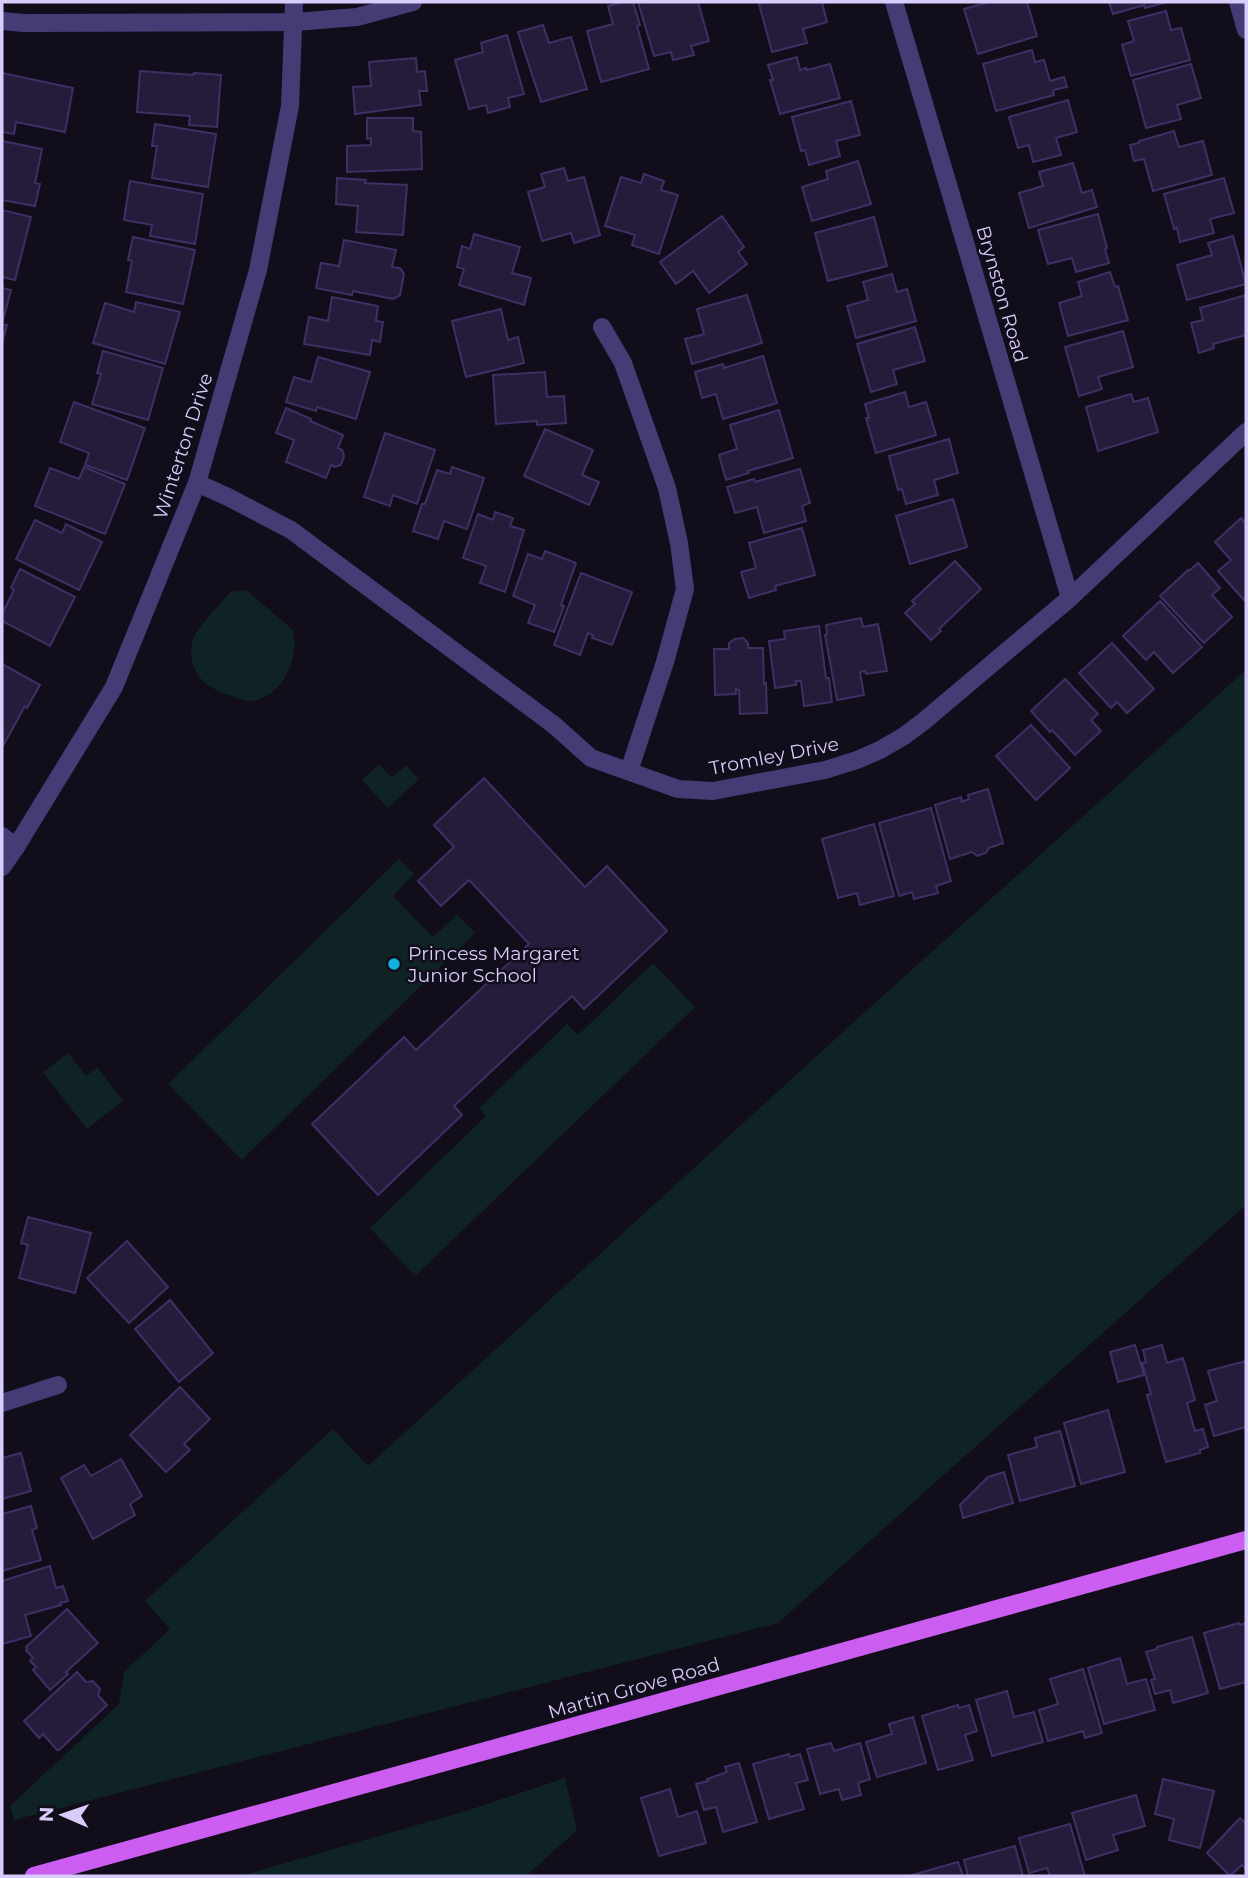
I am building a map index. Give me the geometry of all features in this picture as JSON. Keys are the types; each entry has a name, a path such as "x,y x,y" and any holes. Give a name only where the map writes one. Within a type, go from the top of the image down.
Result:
{"main road":[{"name":"Martin Grove Road","path":"34,1876 1246,1540"}],"street":[{"name":"Winterton Drive","path":"2,867 114,687 197,483 258,270 290,106 294,2"},
{"path":"2,21 295,22 357,18 413,2"},
{"name":"Brynston Road","path":"894,2 1070,598"},
{"path":"1238,2 1246,30"},
{"path":"602,327 623,363 667,488 680,543 685,589 666,662 629,771"},
{"name":"Tromley Drive","path":"197,483 291,530 554,725 591,758 678,789 713,791 825,770 857,760 892,743 924,721 1070,598 1246,432"},
{"path":"2,836 16,847"},
{"path":"2,1403 58,1384"}],"green space":[{"path":"246,590 293,630 295,644 289,668 280,684 267,696 248,701 224,694 206,684 195,670 191,651 195,635 230,592"},
{"path":"1246,670 1246,1205 778,1623 14,1820 10,1806 119,1704 124,1672 170,1629 145,1601 333,1429 368,1466 856,1020"},
{"path":"379,764 392,778 406,765 419,779 388,808 362,780"},
{"path":"399,859 414,874 393,896 433,937 457,915 475,933 242,1160 168,1084"},
{"path":"653,963 695,1007 415,1276 370,1228 486,1116 479,1108 567,1024 578,1035"},
{"path":"68,1053 86,1076 97,1067 123,1101 87,1129 43,1072"},
{"path":"565,1778 577,1830 526,1876 240,1876 469,1810"}],"building":[{"path":"633,2 649,69 601,82 587,31 613,24 608,6"},
{"path":"638,2 698,2 709,41 691,46 694,55 673,60 671,52 654,56"},
{"path":"822,2 827,22 803,29 807,43 772,52 759,4"},
{"path":"990,2 1027,2 1037,36 978,54 964,9"},
{"path":"1109,2 1167,2 1113,14"},
{"path":"1166,11 1171,30 1181,28 1190,60 1131,76 1122,45 1134,41 1128,21"},
{"path":"543,25 549,43 571,37 587,89 541,102 518,32"},
{"path":"507,35 524,94 508,98 510,107 488,113 486,105 469,109 455,60 483,52 481,43"},
{"path":"1032,50 1035,62 1044,60 1050,81 1064,77 1067,87 1053,90 1054,95 996,111 983,64"},
{"path":"797,57 800,70 830,64 840,98 780,114 768,65"},
{"path":"416,58 417,72 425,71 427,91 419,91 421,105 355,114 353,87 371,86 369,62"},
{"path":"1191,64 1201,98 1177,105 1181,119 1146,128 1133,80"},
{"path":"140,71 221,75 217,127 189,125 190,116 137,112"},
{"path":"2,73 73,88 65,132 16,122 14,134 2,132"},
{"path":"1068,100 1077,132 1056,138 1061,155 1033,162 1029,145 1018,148 1009,117"},
{"path":"851,101 860,135 836,141 840,156 809,165 805,150 801,151 792,117"},
{"path":"367,118 413,118 413,131 421,132 422,169 347,172 347,146 371,145 371,138 367,139"},
{"path":"155,124 216,134 208,187 152,178 157,146 152,146"},
{"path":"1174,131 1179,147 1203,141 1212,175 1153,191 1144,159 1134,161 1130,145"},
{"path":"2,141 42,149 35,183 40,184 35,206 2,200"},
{"path":"858,161 871,204 812,221 802,187 828,179 826,171"},
{"path":"1073,163 1082,193 1092,190 1097,207 1029,228 1019,193 1043,186 1039,172"},
{"path":"564,168 568,181 584,177 600,235 574,243 571,233 542,241 528,192 545,187 541,174"},
{"path":"644,174 664,181 661,190 678,195 659,254 632,245 635,235 605,226 621,177 641,183"},
{"path":"337,178 366,180 365,183 407,185 403,235 356,232 358,206 336,204"},
{"path":"1224,178 1234,213 1210,219 1214,233 1180,242 1164,194"},
{"path":"130,181 203,194 195,244 150,236 152,225 124,220"},
{"path":"2,210 31,217 15,280 2,277"},
{"path":"1098,214 1109,263 1076,272 1072,258 1048,264 1038,230"},
{"path":"722,216 744,247 738,252 747,264 709,293 693,271 676,284 660,262"},
{"path":"874,217 887,266 828,281 815,233"},
{"path":"474,234 520,247 512,273 531,278 524,305 459,285 464,269 457,267 462,246 470,249"},
{"path":"1233,236 1246,284 1187,300 1177,265 1212,255 1208,243"},
{"path":"133,237 195,250 183,304 126,292"},
{"path":"344,240 396,250 392,267 400,268 404,274 400,295 393,299 353,291 352,295 316,288 321,263 339,266"},
{"path":"1110,272 1115,287 1118,286 1128,320 1068,336 1059,303 1082,296 1078,282"},
{"path":"892,274 897,292 907,289 916,321 856,338 847,306 868,300 863,282"},
{"path":"2,288 11,290 2,324"},
{"path":"747,295 762,343 692,364 685,339 704,334 697,309"},
{"path":"1246,295 1246,335 1213,344 1214,348 1199,353 1191,323 1203,320 1200,308"},
{"path":"332,297 378,306 376,321 383,322 380,342 372,340 370,355 304,344 309,317 328,321"},
{"path":"136,302 180,312 165,364 93,343 105,303 134,312"},
{"path":"501,309 508,340 518,337 524,363 466,377 452,321"},
{"path":"2,324 7,325 2,343"},
{"path":"915,327 925,361 893,370 897,384 871,392 857,344"},
{"path":"1123,331 1133,367 1098,377 1102,389 1079,396 1065,347"},
{"path":"103,351 163,368 148,420 92,404 101,374 97,373"},
{"path":"763,356 777,403 723,419 716,394 702,398 695,372 723,364 724,368"},
{"path":"318,357 370,372 356,419 317,407 316,411 286,402 294,377 311,382"},
{"path":"545,372 547,397 564,396 566,423 537,425 537,421 496,424 493,375"},
{"path":"905,392 909,407 926,402 936,435 876,453 865,404"},
{"path":"1131,394 1134,402 1148,398 1158,432 1098,451 1086,407"},
{"path":"74,402 145,428 127,480 85,465 89,453 60,442"},
{"path":"286,408 343,435 338,448 344,456 341,465 331,465 326,478 286,462 294,440 276,433"},
{"path":"779,410 793,458 726,480 719,455 737,449 730,425"},
{"path":"545,429 593,450 582,475 599,482 589,505 524,476"},
{"path":"385,433 435,450 417,504 393,495 390,506 364,497"},
{"path":"949,439 958,473 934,480 938,495 906,504 902,489 898,490 889,456"},
{"path":"84,467 125,484 105,534 35,506 50,468 79,479"},
{"path":"452,467 484,478 467,529 444,521 438,539 413,531 437,470 450,474"},
{"path":"800,469 810,503 802,506 806,521 764,533 757,507 735,513 727,487"},
{"path":"953,499 967,547 910,564 896,516"},
{"path":"495,512 513,518 510,526 524,530 505,592 480,583 486,566 463,558 478,514 493,520"},
{"path":"1241,518 1246,524 1244,600 1218,571 1231,560 1215,542"},
{"path":"35,520 62,533 66,524 102,542 79,590 16,559"},
{"path":"802,528 815,575 775,586 776,590 749,598 741,572 756,568 749,543"},
{"path":"545,551 576,563 554,632 528,623 535,605 513,596 528,554 542,559"},
{"path":"955,561 981,589 931,640 905,613 915,604 912,601"},
{"path":"1198,563 1220,588 1212,595 1232,617 1204,643 1160,596"},
{"path":"20,569 75,597 50,646 2,621 2,614 14,590 11,588"},
{"path":"581,573 632,592 612,645 592,638 593,635 588,633 580,655 554,645"},
{"path":"1160,601 1202,647 1173,673 1154,652 1146,660 1123,636"},
{"path":"861,618 863,627 878,624 887,671 866,674 865,671 860,672 864,695 837,700 825,635 826,625"},
{"path":"819,626 832,702 804,706 801,681 796,681 796,685 775,688 769,641 785,639 784,631"},
{"path":"743,638 748,643 748,648 763,648 767,713 740,714 739,690 736,689 736,694 715,695 714,649 729,649 729,643"},
{"path":"1112,643 1154,689 1127,713 1117,702 1111,708 1079,673"},
{"path":"2,664 40,685 3,746"},
{"path":"1065,679 1098,714 1091,720 1101,731 1075,755 1031,711"},
{"path":"1031,725 1070,768 1036,800 996,756"},
{"path":"484,778 585,887 607,866 667,931 584,1009 572,996 454,1106 462,1115 378,1195 312,1124 404,1037 416,1050 529,944 469,880 441,906 418,881 454,847 434,825"},
{"path":"988,789 1003,843 977,856 972,852 950,859 935,805 961,797 962,802 969,799 968,795"},
{"path":"931,808 951,881 936,886 938,893 914,899 912,892 899,896 879,823"},
{"path":"874,824 894,896 860,905 857,893 838,898 822,839"},
{"path":"28,1217 91,1233 75,1293 19,1278 28,1245 21,1243"},
{"path":"127,1241 168,1287 129,1323 87,1278"},
{"path":"170,1300 213,1353 179,1382 135,1329"},
{"path":"1135,1345 1144,1375 1118,1382 1110,1352"},
{"path":"1162,1345 1167,1363 1183,1358 1195,1400 1187,1403 1195,1431 1203,1429 1208,1447 1200,1450 1200,1453 1166,1462 1147,1395 1151,1394 1142,1363 1146,1362 1143,1350"},
{"path":"1246,1361 1246,1427 1214,1436 1205,1405 1217,1401 1208,1371"},
{"path":"180,1387 210,1419 184,1444 190,1450 166,1472 130,1435"},
{"path":"1108,1410 1125,1472 1081,1484 1064,1423"},
{"path":"1060,1431 1075,1486 1020,1501 1008,1455 1037,1447 1035,1438"},
{"path":"21,1453 31,1491 2,1499 2,1458"},
{"path":"121,1459 142,1496 130,1504 135,1515 93,1539 61,1478 84,1465 91,1476"},
{"path":"1004,1472 1013,1503 963,1518 960,1505 988,1477"},
{"path":"31,1506 37,1528 32,1530 41,1560 2,1571 2,1514"},
{"path":"50,1566 56,1588 63,1586 68,1601 25,1615 31,1636 2,1644 2,1581"},
{"path":"67,1609 98,1643 50,1690 33,1670 36,1667 30,1661 33,1658 26,1647"},
{"path":"1246,1623 1246,1682 1220,1689 1204,1633"},
{"path":"1192,1637 1208,1693 1173,1703 1170,1690 1155,1694 1151,1680 1155,1679 1146,1652"},
{"path":"1120,1658 1127,1684 1146,1679 1155,1710 1104,1724 1088,1668"},
{"path":"1083,1669 1102,1733 1085,1738 1083,1731 1048,1741 1039,1710 1058,1704 1050,1679"},
{"path":"77,1672 86,1682 93,1681 100,1689 98,1695 107,1705 57,1750 43,1734 39,1738 24,1721"},
{"path":"1007,1691 1014,1717 1034,1712 1043,1742 992,1756 976,1700"},
{"path":"958,1705 959,1708 969,1705 977,1731 965,1735 973,1760 938,1770 922,1716"},
{"path":"913,1717 926,1763 877,1777 866,1742 892,1734 889,1724"},
{"path":"831,1743 834,1751 860,1743 870,1779 858,1783 861,1795 842,1800 839,1789 820,1794 807,1749"},
{"path":"789,1754 790,1757 800,1754 808,1780 796,1783 804,1809 769,1819 753,1764"},
{"path":"739,1763 757,1822 723,1832 716,1807 704,1810 696,1784 727,1772 725,1767"},
{"path":"1163,1779 1214,1791 1200,1848 1169,1840 1174,1819 1155,1814"},
{"path":"670,1789 678,1817 697,1811 706,1843 659,1856 641,1798"},
{"path":"1136,1795 1145,1826 1113,1835 1118,1850 1086,1860 1072,1813"},
{"path":"1240,1818 1246,1824 1246,1869 1242,1865 1230,1876 1207,1853"},
{"path":"1070,1824 1085,1876 1050,1876 1047,1868 1029,1873 1019,1838"},
{"path":"1015,1846 1023,1876 968,1876 964,1860"},
{"path":"958,1862 963,1876 909,1876"}],"place":[{"name":"Princess Margaret Junior School","path":"394,964"}]}
